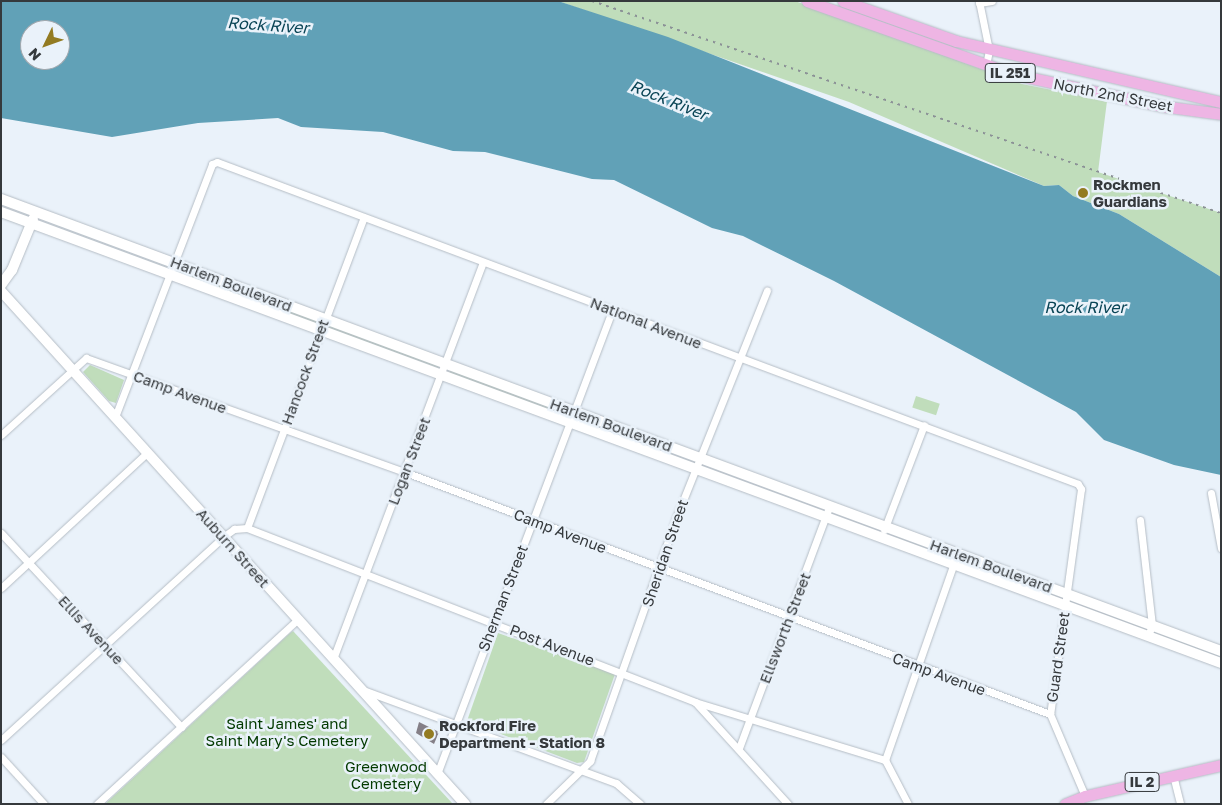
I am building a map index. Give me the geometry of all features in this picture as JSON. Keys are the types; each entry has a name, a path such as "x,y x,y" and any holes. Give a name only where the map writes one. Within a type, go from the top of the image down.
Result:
{"main road":[{"name":"North 2nd Street","path":"807,1 986,65 1087,91 1221,114"},
{"name":"North 2nd Street","path":"843,1 989,50 1221,102"},
{"name":"IL 2","path":"1065,804 1085,796 1221,765"}],"street":[{"path":"986,65 989,50 979,2 992,1"},
{"name":"National Avenue","path":"174,262 214,162 924,425 1078,484"},
{"name":"Harlem Boulevard","path":"1,198 324,320 573,410 829,507 1067,594 1221,663"},
{"path":"1,285 12,270 36,211"},
{"name":"Harlem Boulevard","path":"1,212 952,566 1065,606 1221,652"},
{"name":"Hancock Street","path":"247,528 364,217"},
{"path":"115,417 174,262"},
{"name":"Logan Street","path":"333,659 484,262"},
{"name":"Sheridan Street","path":"546,804 584,770 594,752 620,671 767,290"},
{"name":"Auburn Street","path":"1,292 464,804"},
{"name":"Sherman Street","path":"437,774 533,521 568,422 612,310"},
{"name":"Camp Avenue","path":"72,370 86,358 405,472 916,667 1050,714"},
{"path":"1,435 72,370"},
{"path":"880,540 924,425"},
{"path":"1,588 147,453"},
{"name":"Guard Street","path":"1078,484 1081,489 1050,714 1085,796"},
{"path":"1211,493 1221,548"},
{"name":"Ellsworth Street","path":"739,748 752,718 829,507"},
{"path":"1140,520 1150,631"},
{"path":"1,740 223,537 234,529 247,528"},
{"name":"Post Avenue","path":"247,528 367,572 695,702 885,760"},
{"name":"Ellis Avenue","path":"1,533 181,727"},
{"path":"908,804 885,760 957,554"},
{"path":"97,804 298,620"},
{"path":"360,689 621,785 640,804"},
{"path":"695,702 739,748 788,804"},
{"path":"1,757 44,804"},
{"path":"1173,775 1180,804"}],"green space":[{"path":"558,1 795,1 1022,84 1107,101 1098,172 1221,213 1221,277 1119,214 1073,196 1059,185 1044,186 849,102"},
{"path":"180,270 318,321 318,324 177,273"},
{"path":"329,325 438,366 439,368 327,328"},
{"path":"90,365 124,380 116,403 109,401 83,372"},
{"path":"450,370 565,413 567,416 449,374"},
{"path":"916,396 940,404 936,415 912,407"},
{"name":"Saint James' and Saint Mary's Cemetery","path":"293,631 453,804 105,804 289,634"},
{"path":"498,633 615,674 584,762 577,763 467,721"}],"water":[{"name":"Rock River","path":"1,1 558,1 668,37 1044,186 1059,185 1073,196 1119,214 1221,277 1221,475 1174,465 1104,440 1076,412 834,281 743,236 712,228 614,180 592,179 485,152 453,151 383,132 301,127 278,118 198,123 112,137 1,118"}],"building":[{"name":"Rockford Fire Department - Station 8","path":"419,722 439,732 434,744 416,733"}],"railway":[{"path":"592,1 1221,213"}],"place":[{"name":"Rockmen Guardians","path":"1083,193"},
{"name":"Rockford Fire Department - Station 8","path":"429,734"}],"park label":[{"name":"Greenwood Cemetery","path":"386,774"}]}
